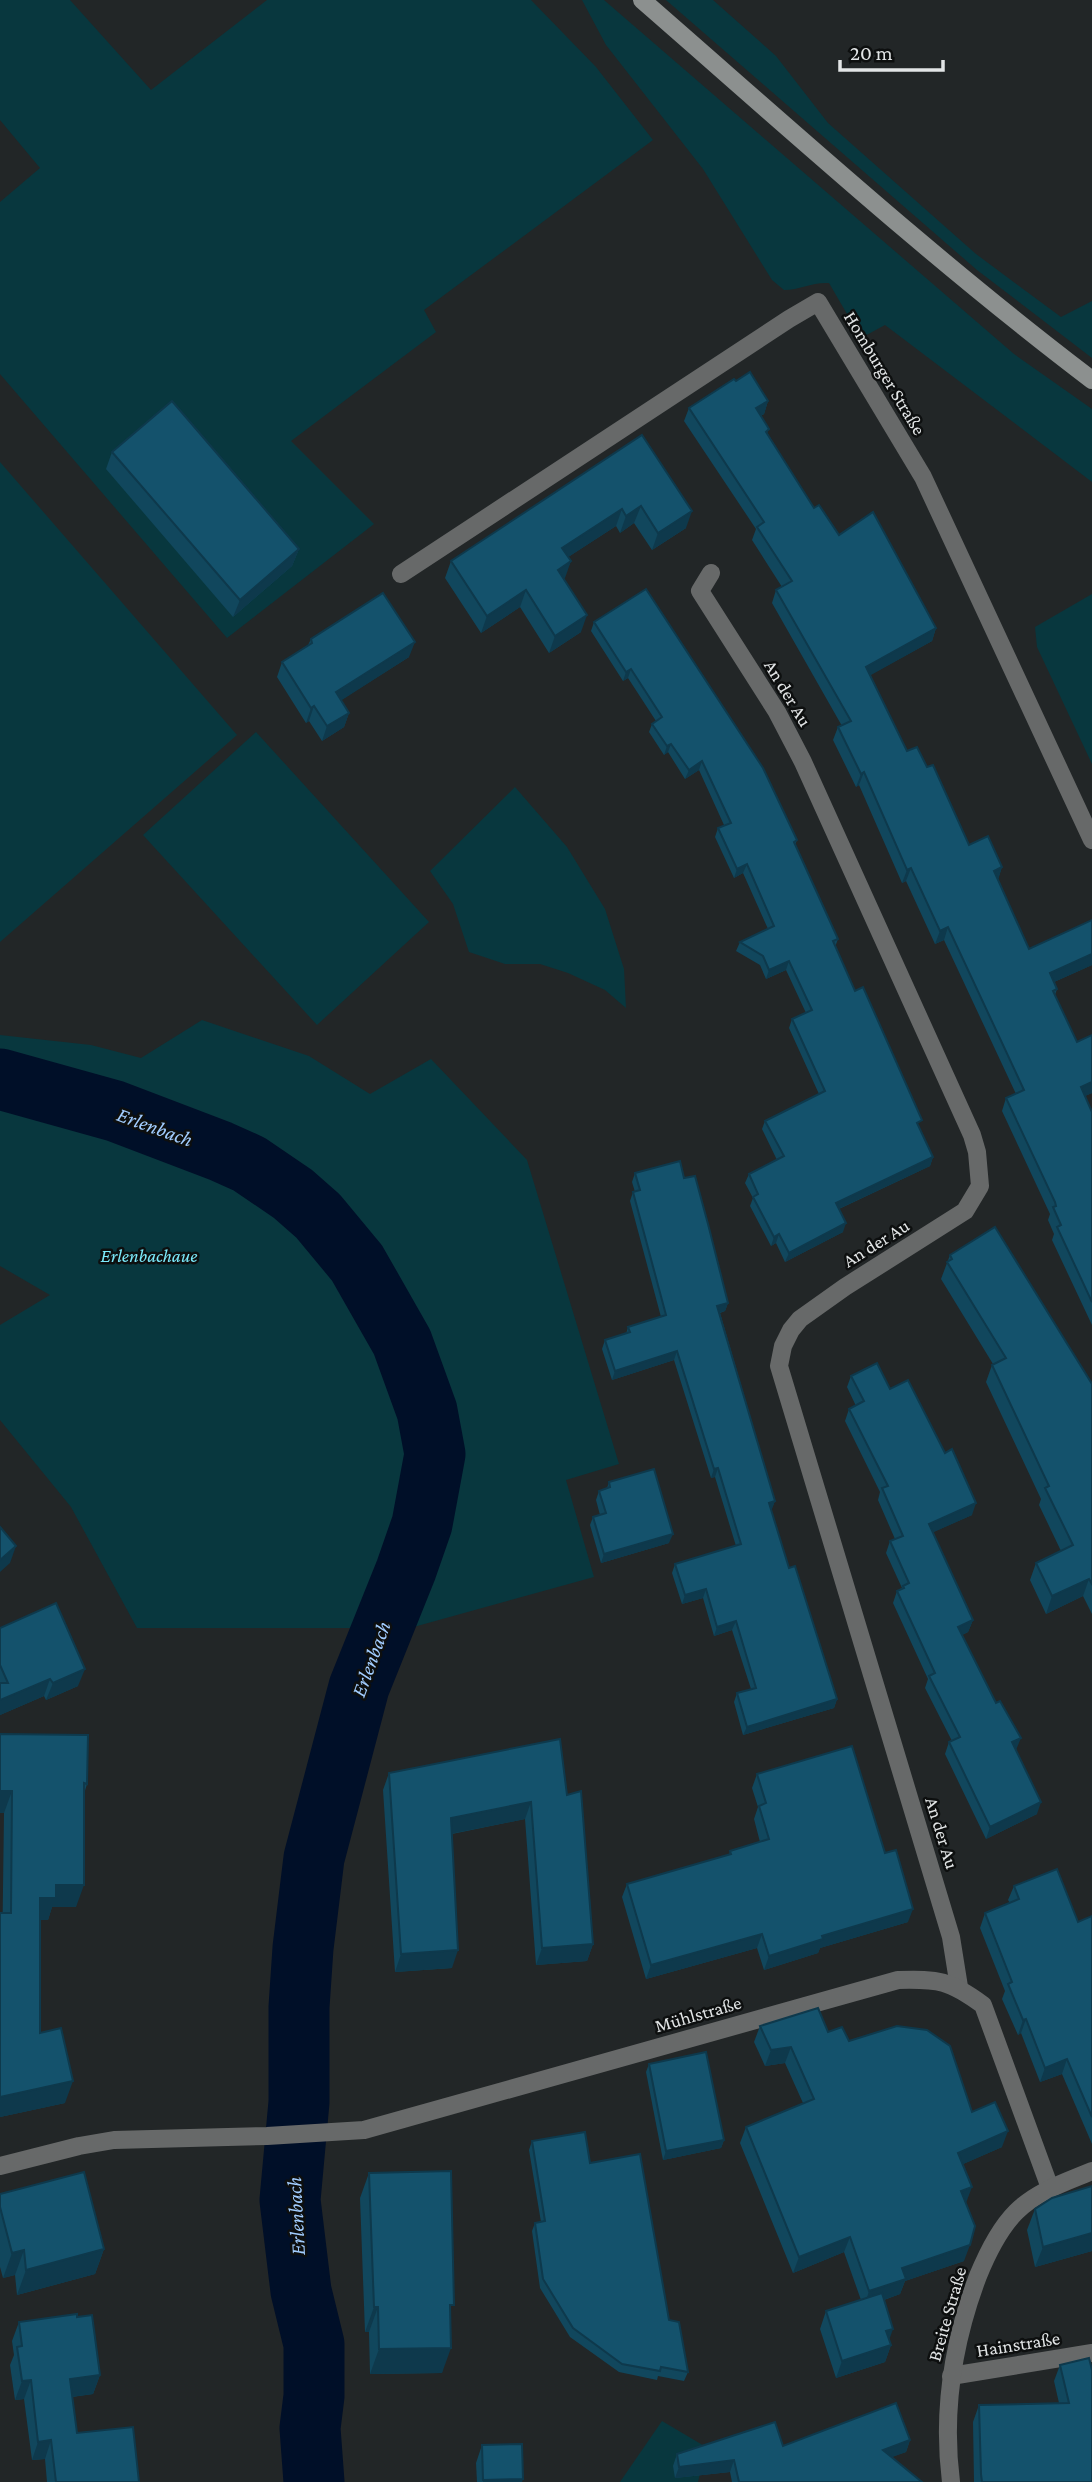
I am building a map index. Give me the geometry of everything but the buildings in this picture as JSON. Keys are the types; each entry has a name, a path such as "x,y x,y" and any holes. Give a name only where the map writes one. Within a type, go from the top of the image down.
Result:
{"main road":[{"path":"642,0 936,256 1009,317 1092,380"}],"street":[{"name":"Homburger Straße","path":"401,575 818,302 923,477 1092,840"},
{"name":"An der Au","path":"711,573 701,591 776,712 803,762 972,1135 977,1152 980,1186 965,1211 845,1287 800,1319 783,1346 779,1366 951,1937 959,1987"},
{"name":"Mühlstraße","path":"0,2166 114,2140 329,2134 364,2130 898,1980 935,1979 959,1987 983,2005 1050,2189"},
{"name":"Breite Straße","path":"951,2482 948,2420 951,2376 964,2315 986,2257 1016,2212 1050,2189 1092,2171"},
{"name":"Hainstraße","path":"951,2376 1092,2353"}],"green space":[{"path":"0,0 70,0 151,90 267,0 531,0 596,67 653,140 424,310 436,332 291,441 374,524 227,638 0,374 0,202 40,168 0,120"},
{"path":"582,0 604,0 1014,354 1092,409 1092,482 885,325 861,338 829,283 784,290 772,280 703,169 606,45"},
{"path":"666,0 713,0 776,56 828,123 976,254 1061,317 1092,301 1092,358 977,270"},
{"path":"0,462 237,735 0,942"},
{"path":"1092,594 1092,764 1037,647 1035,627"},
{"path":"256,732 429,922 317,1025 143,835"},
{"path":"515,787 567,847 605,909 624,969 626,1008 605,990 568,973 540,964 505,964 469,952 453,904 430,871"},
{"name":"Erlenbachaue","path":"202,1020 309,1056 370,1094 431,1059 527,1160 619,1464 566,1480 594,1577 410,1628 137,1628 71,1507 0,1420 0,1325 50,1295 0,1266 0,1035 91,1045 141,1058"},
{"path":"662,2421 706,2447 698,2482 620,2482"}],"waterway":[{"name":"Erlenbach","path":"0,1079 115,1111 220,1151 249,1164 293,1194 318,1216 357,1263 402,1342 427,1411 435,1454 422,1524 359,1687 314,1858 303,1948 299,2007 299,2102 290,2200 301,2291 314,2344 314,2396 310,2428 314,2482"}]}
